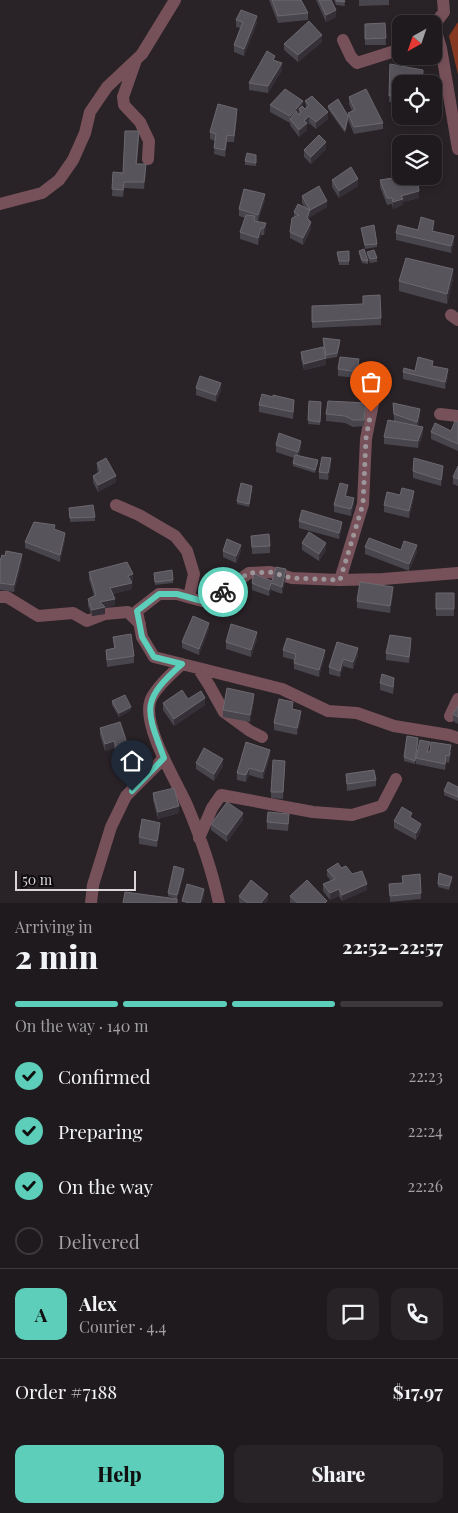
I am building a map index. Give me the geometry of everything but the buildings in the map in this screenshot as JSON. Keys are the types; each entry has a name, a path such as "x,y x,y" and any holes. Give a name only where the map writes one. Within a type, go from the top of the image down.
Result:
{"street":[{"path":"0,204 42,193 59,180 77,151 85,133 90,112 107,87 142,54 175,0"},
{"path":"442,15 444,12 443,0"},
{"path":"343,40 351,57 357,63 392,52"},
{"path":"442,54 458,149"},
{"path":"137,58 123,97 124,105 140,122 149,141 148,159"},
{"path":"340,580 363,504 366,438 374,398"},
{"path":"440,414 458,416"},
{"path":"116,505 139,515 175,536 187,551 194,574 188,598"},
{"path":"458,573 383,579 340,580 292,578 270,572 249,573 232,584 215,600 202,601 177,594 159,594 137,611 142,637 154,657 282,689 328,711 357,712 394,726 449,734 458,738"},
{"path":"0,597 8,597 38,616 73,613 87,621 105,614 128,612 140,624"},
{"path":"182,664 166,678 150,702 150,722 164,758 187,806 214,878 218,903"},
{"path":"198,668 210,685 224,712 250,731 262,737"},
{"path":"450,716 458,699"},
{"path":"91,903 93,885 111,827 126,796 164,758"},
{"path":"199,838 212,808 220,796 304,811 352,815 382,806 396,779"}],"shaded area":[{"path":"458,22 458,75 449,36"}],"way so far":[{"path":"223,592 249,573 270,572 292,578 340,580 363,504 366,438 371,412"}],"route":[{"path":"132,791 164,758 150,722 150,702 166,678 182,664 154,657 142,637 137,611 159,594 177,594 202,601 215,600 223,592"}]}
